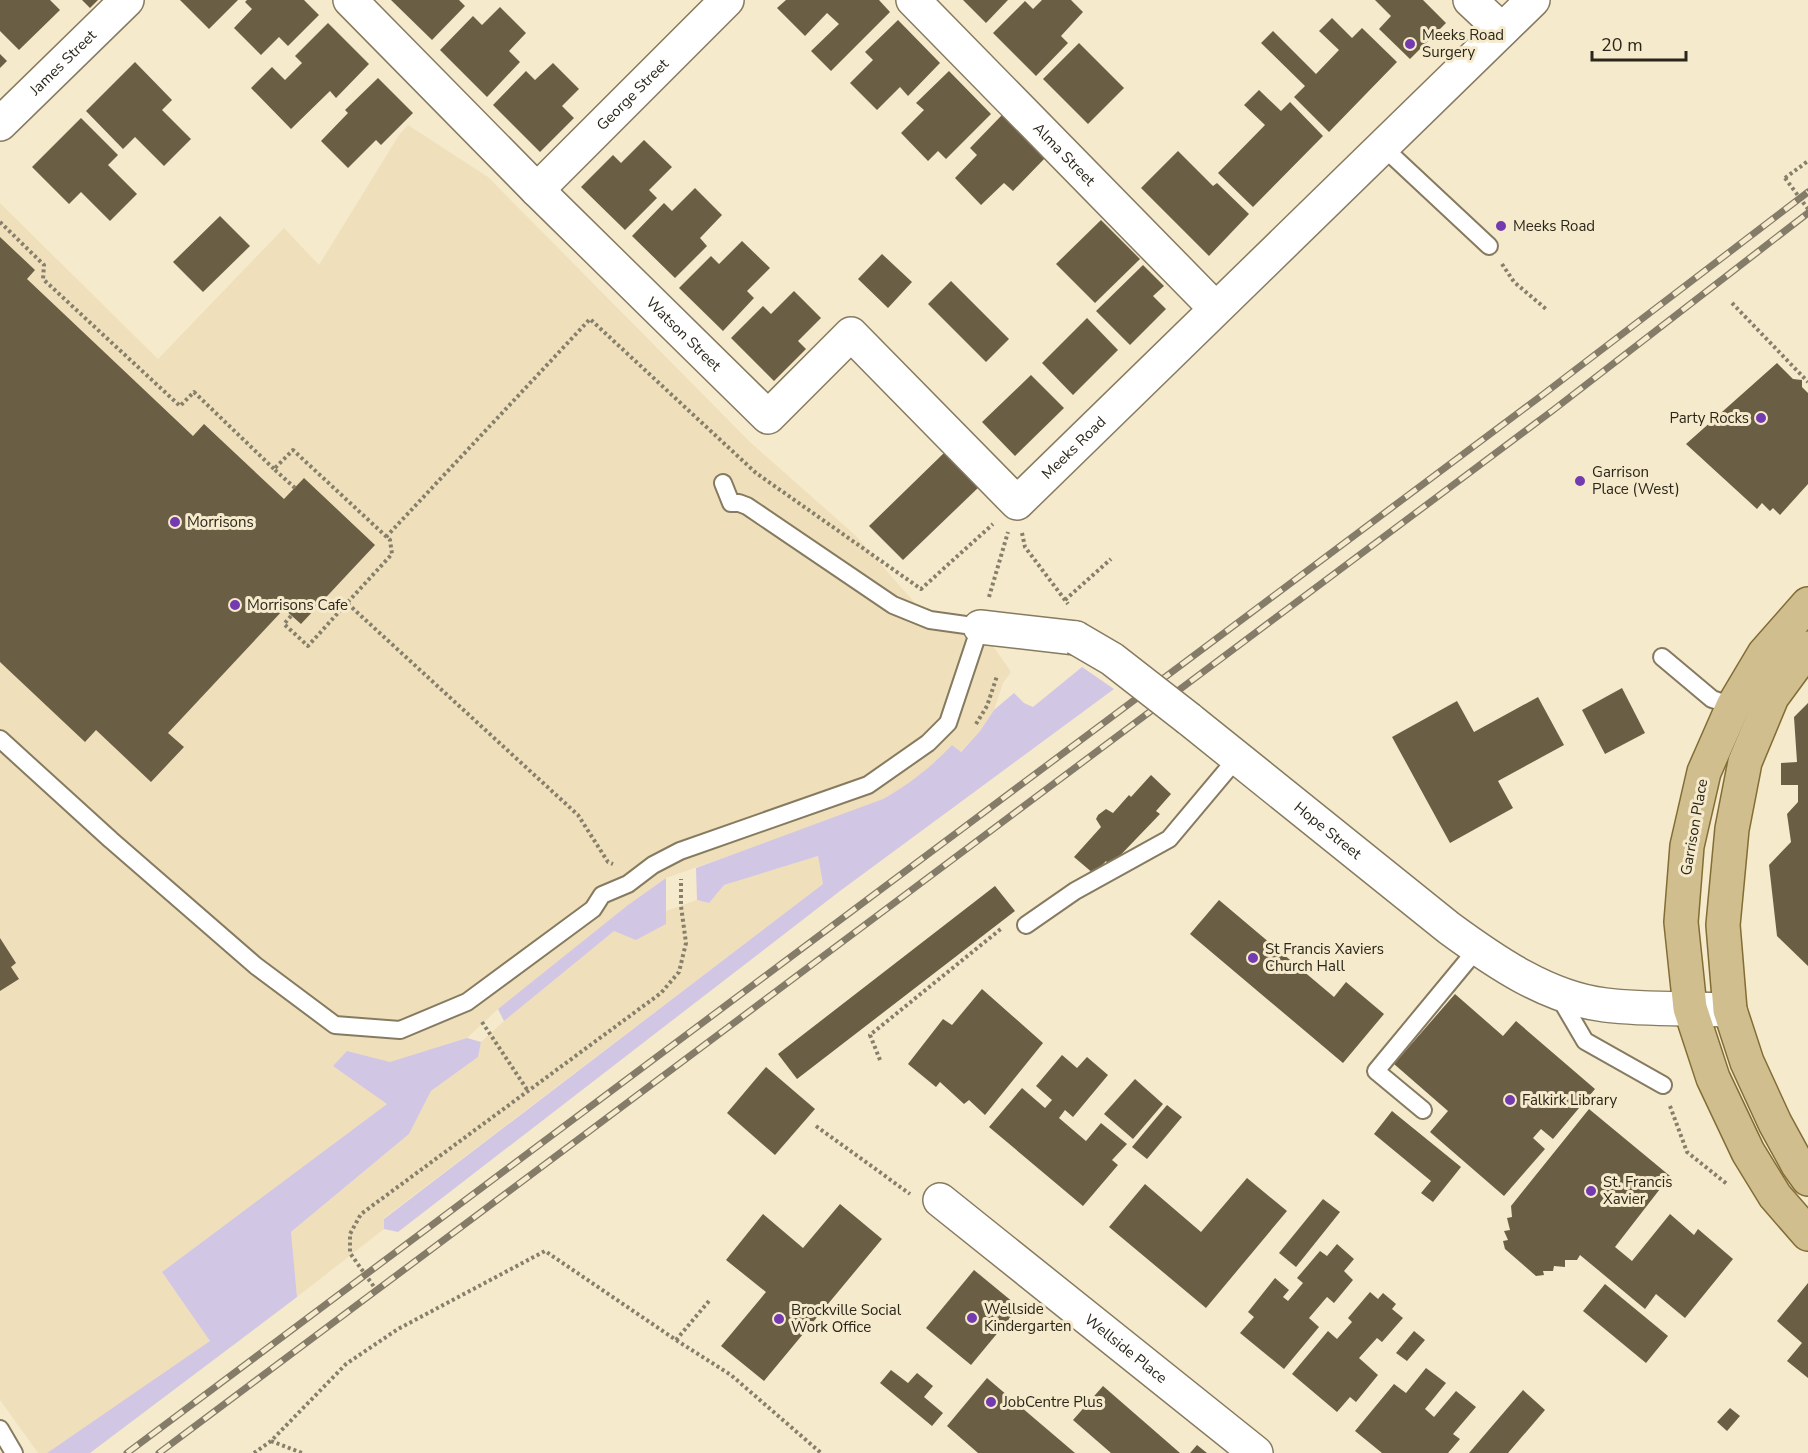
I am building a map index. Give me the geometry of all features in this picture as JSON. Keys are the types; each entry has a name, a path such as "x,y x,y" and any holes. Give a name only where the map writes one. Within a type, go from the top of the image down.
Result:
{"main road":[{"name":"Garrison Place","path":"1808,604 1764,654 1733,706 1704,772 1688,846 1681,922 1690,1008 1713,1077 1748,1152 1775,1196 1808,1234"},
{"path":"1803,1172 1775,1123 1747,1062 1730,1010 1723,925 1732,829 1745,762 1772,697 1808,648"}],"street":[{"name":"James Street","path":"0,124 127,0"},
{"name":"Watson Street","path":"350,0 537,190 768,417 851,334 1017,503"},
{"name":"George Street","path":"537,190 727,0"},
{"name":"Alma Street","path":"913,0 1215,308"},
{"path":"1470,0 1502,30"},
{"name":"Meeks Road","path":"1017,503 1533,0"},
{"name":"Hope Street","path":"980,627 1074,623 1112,659 1477,949 1557,994 1604,1005 1690,1008"},
{"path":"1690,1008 1730,1010"},
{"name":"Wellside Place","path":"940,1200 1256,1453"}],"lane":[{"path":"1383,147 1489,246"},
{"path":"0,739 111,840 256,966 335,1025 400,1030 467,1002 592,909 602,895 628,884 653,865 680,851 868,785 928,743 948,723 980,627 930,620 893,605 747,506 739,502 726,506 723,483"},
{"path":"1662,657 1712,699 1733,706"},
{"path":"1031,922 1075,891 1169,840 1238,758"},
{"path":"1423,1110 1376,1071 1477,949"},
{"path":"1557,994 1585,1041 1663,1085"},
{"path":"0,1429 14,1453"}],"path":[{"path":"1808,161 1785,178 1808,209"},
{"path":"0,222 44,265 43,279 180,406 194,392 295,488"},
{"path":"1514,282 1546,309"},
{"path":"1732,303 1808,382"},
{"path":"386,537 590,319 756,472 921,590 1017,503"},
{"path":"274,470 293,450 390,540 392,554 308,646 284,624 291,616"},
{"path":"1017,503 1025,547 1065,600 1074,623"},
{"path":"980,627 1017,503"},
{"path":"1065,600 1111,559"},
{"path":"347,603 578,815 608,862 618,867"},
{"path":"948,723 966,739 987,706 997,676"},
{"path":"377,1291 350,1253 350,1234 361,1214 661,993 679,972 686,943 681,906 680,851"},
{"path":"880,1060 870,1035 1014,918 1031,922"},
{"path":"467,1002 528,1091"},
{"path":"816,1125 916,1198 928,1201 940,1200"},
{"path":"254,1453 271,1441 346,1364 398,1329 545,1251 731,1375 821,1453"},
{"path":"676,1340 709,1301"},
{"path":"271,1441 302,1453"}],"shaded area":[{"path":"408,125 488,177 750,442 855,535 930,620 980,627 1011,672 1003,683 994,710 980,731 960,752 952,745 931,767 909,784 883,799 828,821 666,878 628,905 498,1009 467,1038 387,1104 162,1272 211,1341 47,1453 38,1453 0,1400 0,203 158,359 284,228 319,265 399,135"},
{"path":"1082,667 1114,689 840,891 398,1232 384,1229 384,1219 823,884 818,856 724,885 709,903 697,900 696,868 883,799 920,775 952,745 961,752 980,731 994,710 1014,693 1024,703 1033,707"},
{"path":"818,856 823,884 384,1218 384,1229 297,1297 290,1233 409,1134 431,1091 478,1057 481,1042 504,1021 614,930 665,924 666,911 697,900 709,903 723,885"},
{"path":"666,878 666,924 636,940 614,931 504,1021 498,1009 628,905"},
{"path":"467,1038 481,1042 478,1057 431,1091 409,1134 291,1232 297,1297 90,1453 47,1453 210,1341 162,1272 387,1104 333,1066 347,1051 390,1062"}],"building":[{"path":"0,0 50,0 60,10 19,50 0,31"},
{"path":"82,0 98,0 90,8"},
{"path":"180,0 238,0 209,29"},
{"path":"247,0 304,0 319,15 288,46 279,37 261,55 234,28 252,9 245,2"},
{"path":"391,0 459,0 465,6 432,40"},
{"path":"786,0 879,0 890,12 831,71 811,51 839,24 827,13 805,36 777,8"},
{"path":"963,0 1008,0 986,23"},
{"path":"1042,0 1071,0 1083,12 1061,36 1068,43 1036,76 993,33 1025,1 1033,9"},
{"name":"Meeks Road Surgery","path":"1375,0 1423,0 1446,23 1410,59 1379,29 1391,16"},
{"path":"500,7 526,33 509,51 520,62 487,97 440,50 473,16 482,25"},
{"path":"1332,18 1352,38 1362,28 1397,62 1329,132 1294,97 1305,86 1261,43 1273,31 1316,74 1339,50 1319,31"},
{"path":"898,20 940,63 908,96 900,87 877,110 850,83 873,60 865,52"},
{"path":"328,23 369,64 336,98 330,91 291,129 251,88 272,67 285,80 302,63 295,56"},
{"path":"1079,43 1124,88 1088,124 1043,79"},
{"path":"0,54 7,61 0,68"},
{"path":"135,62 172,100 162,110 191,139 164,166 135,137 123,149 86,111"},
{"path":"553,63 579,89 562,106 574,118 540,152 493,105 526,71 535,80"},
{"path":"949,71 991,114 946,159 938,151 928,161 901,133 924,110 916,103"},
{"path":"378,78 413,113 381,145 376,140 348,168 321,141 348,113 345,110"},
{"path":"1259,90 1281,111 1290,102 1323,136 1253,207 1218,173 1265,125 1244,105"},
{"path":"1002,115 1045,158 1013,191 1004,183 981,205 955,178 977,155 970,148"},
{"path":"81,118 118,155 108,165 137,194 110,221 81,192 69,204 32,167"},
{"path":"644,140 672,167 649,190 657,198 625,230 581,187 613,155 621,163"},
{"path":"1178,151 1213,186 1217,183 1249,214 1209,256 1141,188"},
{"path":"695,188 722,215 700,238 707,246 675,278 632,236 664,203 672,211"},
{"path":"220,216 250,246 203,292 173,262"},
{"path":"1101,220 1140,259 1095,303 1056,264"},
{"name":"Morrisons","path":"0,237 35,270 27,279 193,436 204,424 284,499 304,478 375,545 301,624 284,609 168,733 184,747 151,782 96,730 85,742 0,662"},
{"path":"742,241 770,268 747,291 754,298 723,331 679,288 711,256 719,264"},
{"path":"882,254 912,282 888,308 858,279"},
{"path":"1143,265 1164,286 1153,296 1166,309 1130,345 1096,311"},
{"path":"951,281 1009,339 986,362 928,304"},
{"path":"794,291 821,318 798,341 806,349 774,381 731,338 763,306 771,314"},
{"path":"1087,318 1118,350 1073,395 1042,363"},
{"name":"Party Rocks","path":"1777,363 1793,379 1802,380 1802,387 1808,393 1808,484 1780,515 1773,508 1770,511 1762,503 1757,509 1686,444"},
{"path":"1031,375 1064,408 1015,456 982,422"},
{"path":"946,451 980,486 903,560 869,526"},
{"path":"1622,688 1645,733 1605,754 1582,710"},
{"path":"1538,697 1564,745 1498,781 1513,808 1450,843 1392,737 1457,701 1474,732"},
{"path":"1808,703 1808,966 1777,936 1769,865 1791,842 1787,814 1798,802 1798,785 1781,785 1781,763 1797,762 1794,717"},
{"path":"1151,775 1171,794 1156,811 1160,814 1110,866 1106,861 1094,874 1074,857 1101,827 1096,819 1098,815 1106,809 1113,813"},
{"path":"995,886 1015,911 797,1079 778,1054"},
{"name":"St Francis Xaviers Church Hall","path":"1219,900 1334,997 1346,982 1384,1014 1343,1063 1190,934"},
{"path":"0,938 16,963 11,967 19,979 0,991"},
{"path":"982,989 1043,1043 985,1115 969,1100 964,1104 940,1082 936,1087 908,1064 943,1019 952,1025"},
{"name":"Falkirk Library","path":"1455,994 1503,1036 1516,1021 1595,1089 1553,1139 1541,1129 1533,1138 1545,1149 1504,1196 1430,1132 1448,1111 1394,1064"},
{"path":"1062,1055 1077,1068 1087,1057 1108,1075 1073,1117 1065,1110 1059,1118 1086,1141 1101,1123 1127,1144 1112,1160 1118,1165 1083,1206 989,1127 1022,1088 1045,1108 1052,1100 1036,1086"},
{"path":"766,1067 815,1109 775,1155 727,1113"},
{"path":"1135,1079 1163,1104 1133,1139 1104,1114"},
{"path":"1167,1105 1182,1117 1147,1159 1132,1147"},
{"name":"St. Francis Xavier","path":"1589,1109 1670,1176 1615,1247 1632,1261 1670,1214 1694,1235 1698,1229 1733,1259 1685,1318 1656,1294 1645,1309 1580,1255 1577,1260 1565,1260 1565,1267 1554,1266 1553,1271 1543,1271 1544,1275 1536,1276 1505,1249 1503,1241 1508,1240 1504,1231 1510,1230 1507,1218 1512,1217 1511,1206"},
{"path":"1392,1111 1461,1167 1433,1202 1421,1193 1431,1181 1374,1134"},
{"path":"1247,1178 1287,1211 1206,1308 1109,1227 1145,1184 1201,1232"},
{"path":"1323,1199 1340,1212 1296,1267 1279,1253"},
{"name":"Brockville Social Work Office","path":"840,1204 882,1239 764,1381 721,1346 766,1292 726,1260 763,1214 803,1248"},
{"path":"1337,1244 1354,1259 1344,1271 1353,1280 1334,1303 1327,1297 1309,1318 1319,1327 1284,1369 1240,1333 1254,1317 1248,1312 1275,1278 1289,1290 1283,1297 1288,1301 1303,1283 1297,1278 1320,1251 1327,1256"},
{"name":"Wellside Kindergarten","path":"974,1270 1019,1307 971,1365 926,1328"},
{"path":"1808,1283 1808,1378 1787,1361 1802,1343 1777,1321"},
{"path":"1605,1284 1668,1336 1646,1363 1583,1311"},
{"path":"1370,1292 1378,1299 1383,1293 1396,1304 1392,1309 1403,1318 1382,1342 1377,1338 1359,1358 1378,1375 1356,1402 1350,1397 1337,1412 1292,1374 1328,1331 1337,1339 1352,1322 1348,1318"},
{"path":"1414,1331 1425,1340 1407,1361 1396,1353"},
{"path":"1426,1368 1446,1383 1425,1409 1434,1417 1456,1391 1476,1407 1453,1434 1460,1439 1448,1453 1382,1453 1355,1431 1394,1384 1406,1393"},
{"path":"891,1370 908,1383 917,1373 933,1386 924,1397 943,1413 932,1426 880,1383"},
{"name":"JobCentre Plus","path":"987,1378 1075,1453 978,1453 947,1426"},
{"path":"1103,1386 1180,1453 1111,1453 1073,1420"},
{"path":"1523,1390 1545,1410 1508,1453 1469,1453"},
{"path":"1730,1408 1740,1416 1727,1431 1717,1422"},
{"path":"1197,1445 1207,1453 1190,1453"}],"railway":[{"path":"127,1453 1541,396 1808,192"},
{"path":"159,1453 1552,411 1808,213"}],"place":[{"name":"Meeks Road Surgery","path":"1410,44"},
{"name":"Meeks Road","path":"1501,226"},
{"name":"Party Rocks","path":"1761,418"},
{"name":"Garrison Place (West)","path":"1580,481"},
{"name":"Morrisons","path":"175,522"},
{"name":"Morrisons Cafe","path":"235,605"},
{"name":"St Francis Xaviers Church Hall","path":"1253,958"},
{"name":"Falkirk Library","path":"1510,1100"},
{"name":"St. Francis Xavier","path":"1591,1191"},
{"name":"Wellside Kindergarten","path":"972,1318"},
{"name":"Brockville Social Work Office","path":"779,1319"},
{"name":"JobCentre Plus","path":"991,1402"}]}
